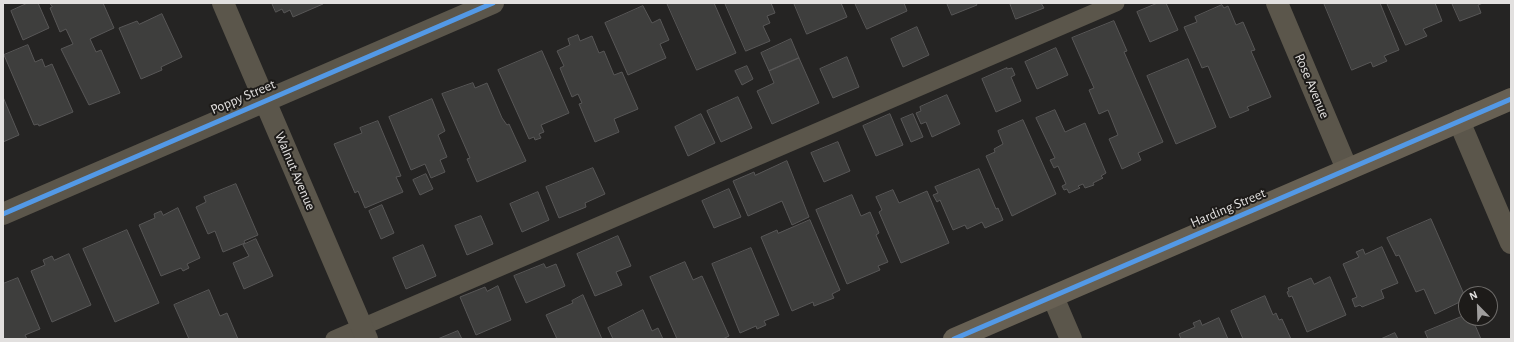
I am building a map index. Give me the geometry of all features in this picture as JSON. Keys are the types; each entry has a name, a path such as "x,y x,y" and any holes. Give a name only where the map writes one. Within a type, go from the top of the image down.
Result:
{"street":[{"name":"Walnut Avenue","path":"223,3 365,333"},
{"name":"Poppy Street","path":"3,214 493,3"},
{"name":"Rose Avenue","path":"1277,3 1347,169"},
{"name":"Harding Street","path":"954,339 1511,99"},
{"path":"1459,121 1511,243"},
{"path":"1052,297 1071,339"}],"lane":[{"path":"334,339 365,333 1116,3"}],"building":[{"path":"28,3 38,3 49,28 23,40 11,11"},
{"path":"50,3 103,3 114,28 90,39 96,52 101,50 120,93 89,105 61,49 73,44 66,29 60,32 50,8 52,7"},
{"path":"272,3 323,4 293,17 290,10 284,13 282,9 276,12"},
{"path":"667,3 714,3 736,53 697,70"},
{"path":"725,3 771,3 775,13 767,16 770,23 763,26 770,41 746,51"},
{"path":"794,3 841,3 847,17 807,34"},
{"path":"855,3 904,3 907,11 867,29"},
{"path":"947,3 976,3 977,5 952,15"},
{"path":"1010,3 1041,3 1044,8 1016,19"},
{"path":"1158,3 1166,3 1178,30 1150,42 1137,12"},
{"path":"1324,3 1380,3 1399,50 1384,56 1387,61 1373,67 1371,62 1352,70"},
{"path":"1387,3 1435,3 1442,21 1423,29 1427,36 1406,45"},
{"path":"1452,3 1483,3 1478,5 1481,13 1460,21"},
{"path":"1222,5 1224,8 1228,6 1236,25 1243,22 1255,50 1251,51 1271,97 1247,107 1249,110 1230,118 1208,66 1202,68 1184,27 1197,22 1195,17"},
{"path":"643,6 652,23 660,19 669,40 660,44 666,58 628,75 605,23"},
{"path":"162,14 182,57 161,67 162,70 141,79 119,28 137,21 139,24"},
{"path":"1114,21 1127,51 1124,52 1163,142 1138,153 1141,160 1122,169 1109,139 1118,135 1108,110 1099,114 1089,90 1094,88 1072,38"},
{"path":"917,27 929,55 903,67 891,39"},
{"path":"578,35 580,41 592,36 599,53 604,51 614,75 622,72 638,109 614,119 619,132 595,142 579,104 582,103 578,94 572,97 560,68 564,66 557,51 570,45 568,39"},
{"path":"791,39 799,58 769,71 761,53"},
{"path":"28,45 35,62 42,59 45,67 52,64 73,112 39,126 38,124 34,125 4,55"},
{"path":"1056,48 1068,75 1037,89 1025,62"},
{"path":"542,51 569,113 541,125 544,132 539,134 541,138 535,140 534,137 529,139 498,70"},
{"path":"847,57 859,87 833,98 820,69"},
{"path":"799,58 819,103 772,124 757,91 774,83 769,71"},
{"path":"1188,59 1216,127 1176,144 1147,76"},
{"path":"747,66 753,79 742,85 735,71"},
{"path":"1007,68 1012,68 1015,75 1011,77 1021,101 996,112 982,79"},
{"path":"473,83 475,88 487,83 502,118 507,125 509,124 526,161 477,182 467,159 470,158 442,94"},
{"path":"947,95 960,124 932,137 926,122 921,124 916,113 921,111 920,107"},
{"path":"3,97 19,135 3,142"},
{"path":"738,97 752,128 721,142 707,111"},
{"path":"432,99 445,131 438,135 447,157 440,160 445,172 431,178 425,164 411,170 389,117"},
{"path":"1055,110 1065,132 1085,123 1106,173 1101,176 1103,178 1093,183 1094,185 1085,188 1083,184 1078,186 1080,188 1069,193 1067,189 1064,190 1062,186 1066,184 1058,166 1054,168 1050,160 1055,158 1036,118"},
{"path":"701,114 715,143 688,156 675,127"},
{"path":"890,114 903,145 876,156 863,126"},
{"path":"913,114 923,137 911,142 901,119"},
{"path":"1023,120 1056,194 1012,216 986,156 995,152 994,149 1003,144 998,131"},
{"path":"378,121 401,176 396,177 403,192 365,208 358,191 355,193 334,144 362,133 360,128"},
{"path":"838,142 850,171 824,182 811,153"},
{"path":"787,161 809,217 792,225 782,201 748,216 733,181 754,172 755,175"},
{"path":"593,168 605,194 585,203 586,207 559,218 546,187"},
{"path":"979,169 996,209 998,208 1003,220 985,228 982,222 967,229 965,225 953,230 940,200 937,202 933,195 938,193 935,187"},
{"path":"426,174 433,189 420,195 413,180"},
{"path":"236,184 258,235 244,241 245,243 223,252 215,231 208,234 196,207 206,202 204,197"},
{"path":"729,189 741,217 714,228 702,201"},
{"path":"893,190 899,203 927,191 949,243 901,263 879,212 882,210 876,197"},
{"path":"538,192 549,220 522,232 510,204"},
{"path":"852,195 861,216 870,212 879,233 876,235 888,262 878,266 880,270 847,284 816,210"},
{"path":"382,205 394,233 381,239 369,211"},
{"path":"178,208 200,258 187,264 189,268 183,271 181,268 161,276 139,225 155,218 154,214 161,211 163,215"},
{"path":"481,216 493,244 467,255 455,226"},
{"path":"1431,219 1460,286 1458,286 1458,303 1435,314 1424,289 1416,292 1399,255 1396,256 1387,238"},
{"path":"810,220 840,290 832,294 834,298 814,306 813,302 792,311 761,237 777,230 778,233"},
{"path":"127,230 159,303 115,322 83,249"},
{"path":"618,236 631,266 616,272 622,285 595,296 577,254"},
{"path":"256,239 273,276 244,289 233,263 249,256 243,245"},
{"path":"423,245 436,276 406,289 393,258"},
{"path":"1382,247 1398,283 1381,290 1384,298 1362,307 1360,305 1355,307 1352,299 1357,297 1343,264 1359,257 1356,252 1363,249 1365,254"},
{"path":"751,248 779,315 764,321 766,325 757,329 756,326 740,333 712,264"},
{"path":"69,254 91,305 52,322 31,271 45,265 43,260 52,256 54,260"},
{"path":"685,262 693,280 702,276 729,336 723,339 677,339 650,277"},
{"path":"544,264 546,268 556,264 565,286 526,303 514,276"},
{"path":"1330,277 1346,315 1307,332 1292,296 1289,297 1287,292 1289,291 1288,288 1311,278 1314,284"},
{"path":"18,278 40,329 25,335 27,339 3,339 3,284"},
{"path":"498,286 511,320 476,335 460,297 485,287 487,291"},
{"path":"209,290 220,316 227,313 238,339 189,339 174,305"},
{"path":"583,295 602,339 557,339 546,315 573,303 572,301"},
{"path":"1265,296 1273,315 1276,313 1279,320 1282,319 1291,339 1243,339 1231,311"},
{"path":"643,310 652,331 658,328 663,339 613,339 608,328"},
{"path":"1219,318 1228,339 1181,339 1179,334 1195,327 1193,323 1200,320 1202,325"},
{"path":"1458,318 1458,326 1475,326 1481,339 1428,339 1425,332"},
{"path":"458,331 462,339 438,339"},
{"path":"1395,333 1398,339 1381,339"}],"cycle path":[{"path":"3,214 493,3"},
{"path":"954,339 1511,99"}]}
